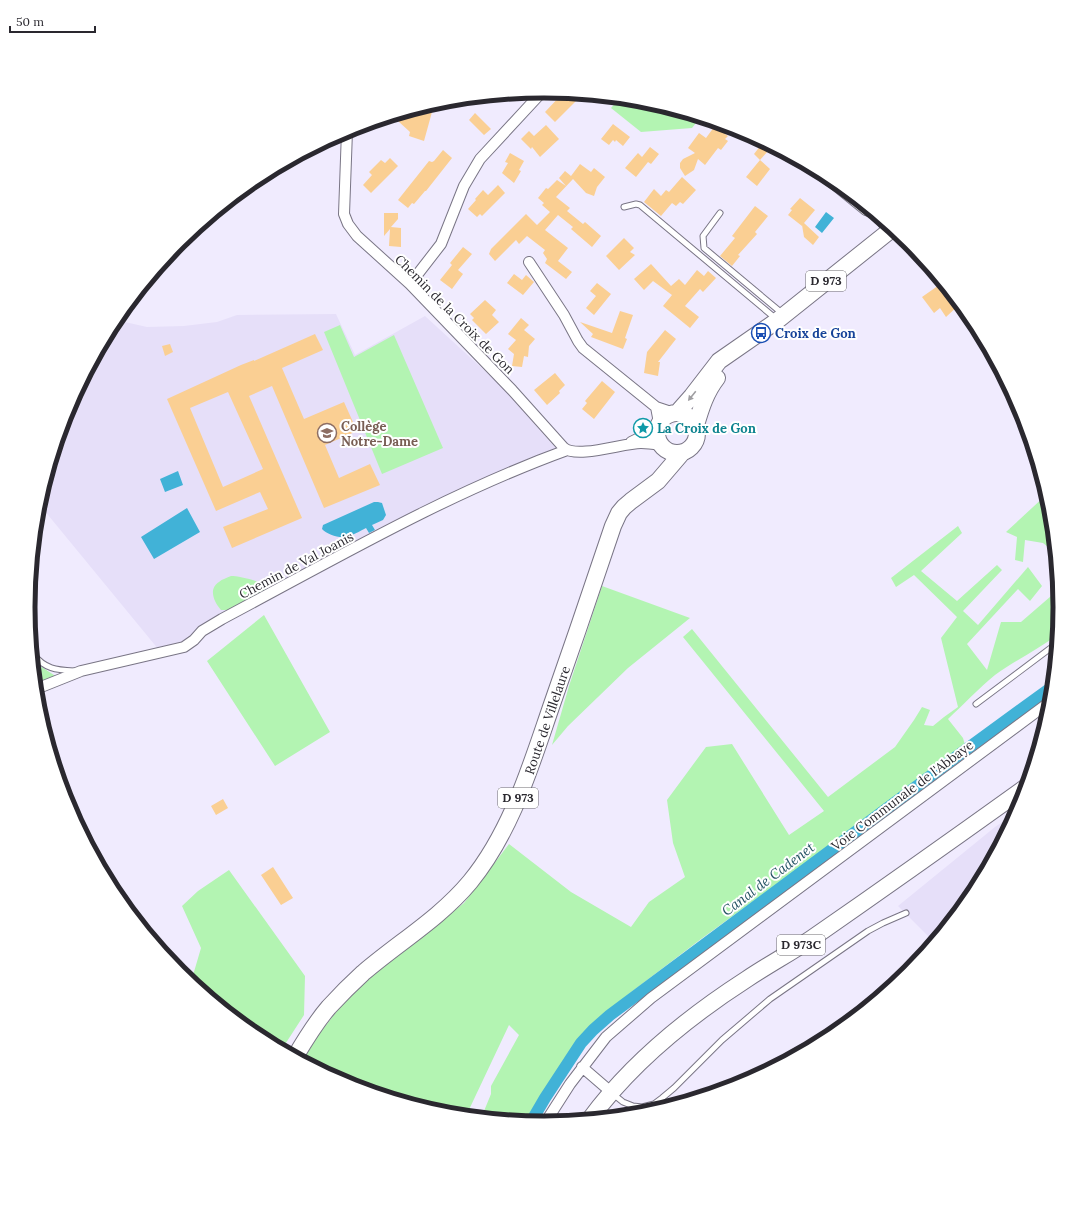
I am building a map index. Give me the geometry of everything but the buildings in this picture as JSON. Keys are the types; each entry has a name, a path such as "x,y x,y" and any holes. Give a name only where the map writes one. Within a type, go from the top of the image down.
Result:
{"main road":[{"name":"D 973","path":"696,425 703,403 712,384 737,355 884,229"},
{"name":"D 973","path":"675,413 692,396 719,361 761,333"},
{"path":"651,486 661,454 657,436 659,425 663,418 675,413 688,416 696,425 698,432 697,439 688,451 682,453 670,453 660,445"},
{"name":"Route de Villelaure","path":"298,1053 328,1008 344,990 364,972 437,916 470,882 486,860 506,825 527,776 612,526 619,513 663,475 682,453"},
{"name":"D 973C","path":"594,1113 629,1072 651,1051 694,1016 746,980 810,940 1017,793"}],"street":[{"path":"410,284 442,244 464,186 480,159 536,98"},
{"name":"Chemin de la Croix de Gon","path":"347,138 344,214 348,224 357,236 410,284 512,390 567,450"},
{"path":"530,262 564,314 583,348 656,407 675,413"},
{"path":"624,445 651,432 659,425 656,407"},
{"path":"567,450 590,452 642,443 660,445"},
{"name":"Chemin de Val Joanis","path":"41,687 81,671 184,647 194,640 202,631 222,619 415,517 486,483 527,465 567,450"},
{"name":"Voie Communale de l'Abbaye","path":"550,1116 582,1067 606,1037 651,998 1043,707"},
{"path":"582,1067 611,1092"}],"lane":[{"path":"624,207 636,204 640,206 781,317"},
{"path":"720,213 703,236 704,248 781,317"},
{"path":"976,704 1051,647"},
{"path":"38,659 44,665 53,669 81,671"},
{"path":"611,1092 623,1102 633,1106 642,1107 654,1104 674,1088 722,1040 770,999 868,932 883,923 906,913"}],"shaded area":[{"path":"336,314 355,355 425,316 498,383 559,452 434,511 188,642 159,650 45,511 52,476 62,444 87,382 103,353 123,322 147,327 184,326 217,322 237,315"},
{"path":"1007,819 985,862 948,917 931,939 898,906"}],"green space":[{"path":"615,104 643,108 696,122 692,128 641,132 611,108"},
{"path":"340,325 354,357 394,335 443,448 382,474 324,332"},
{"path":"1041,499 1050,548 1043,543 1025,540 1023,562 1015,560 1017,537 1006,532"},
{"path":"958,526 962,533 921,571 957,601 997,565 1002,570 963,611 978,625 1028,567 1042,586 1030,601 1018,589 967,644 987,670 1001,622 1021,622 1053,595 1052,638 995,675 948,719 963,738 965,745 701,939 630,993 594,1023 578,1039 529,1116 478,1112 484,1111 491,1094 491,1086 519,1035 509,1025 469,1111 445,1107 412,1099 380,1089 349,1078 305,1057 316,1038 351,993 464,903 509,844 571,892 631,927 649,902 685,877 673,843 667,800 706,747 732,744 789,835 824,811 683,637 692,629 828,797 895,747 922,707 930,710 924,725 933,726 958,707 941,638 957,617 914,575 896,587 891,578"},
{"path":"231,576 245,578 260,583 266,587 265,591 228,610 221,610 213,596 214,588 220,581"},
{"path":"602,586 690,618 628,668 568,726 552,745 569,686"},
{"path":"264,615 330,732 275,766 207,661"},
{"path":"38,665 57,677 41,684"},
{"path":"229,870 305,976 304,1015 284,1045 261,1031 234,1011 193,976 201,948 182,906 198,891"}],"water":[{"path":"826,212 834,218 822,233 815,227"},
{"path":"178,471 183,485 165,492 160,479"},
{"path":"374,502 382,503 386,515 383,520 372,525 375,530 369,533 366,528 350,536 339,537 322,529 323,525"},
{"path":"187,508 200,532 154,559 141,537"}],"waterway":[{"name":"Canal de Cadenet","path":"535,1116 581,1043 610,1015 1046,692"}],"place":[{"name":"Croix de Gon","path":"761,333"},
{"name":"La Croix de Gon","path":"643,428"},
{"name":"Collège Notre-Dame","path":"327,433"}]}
